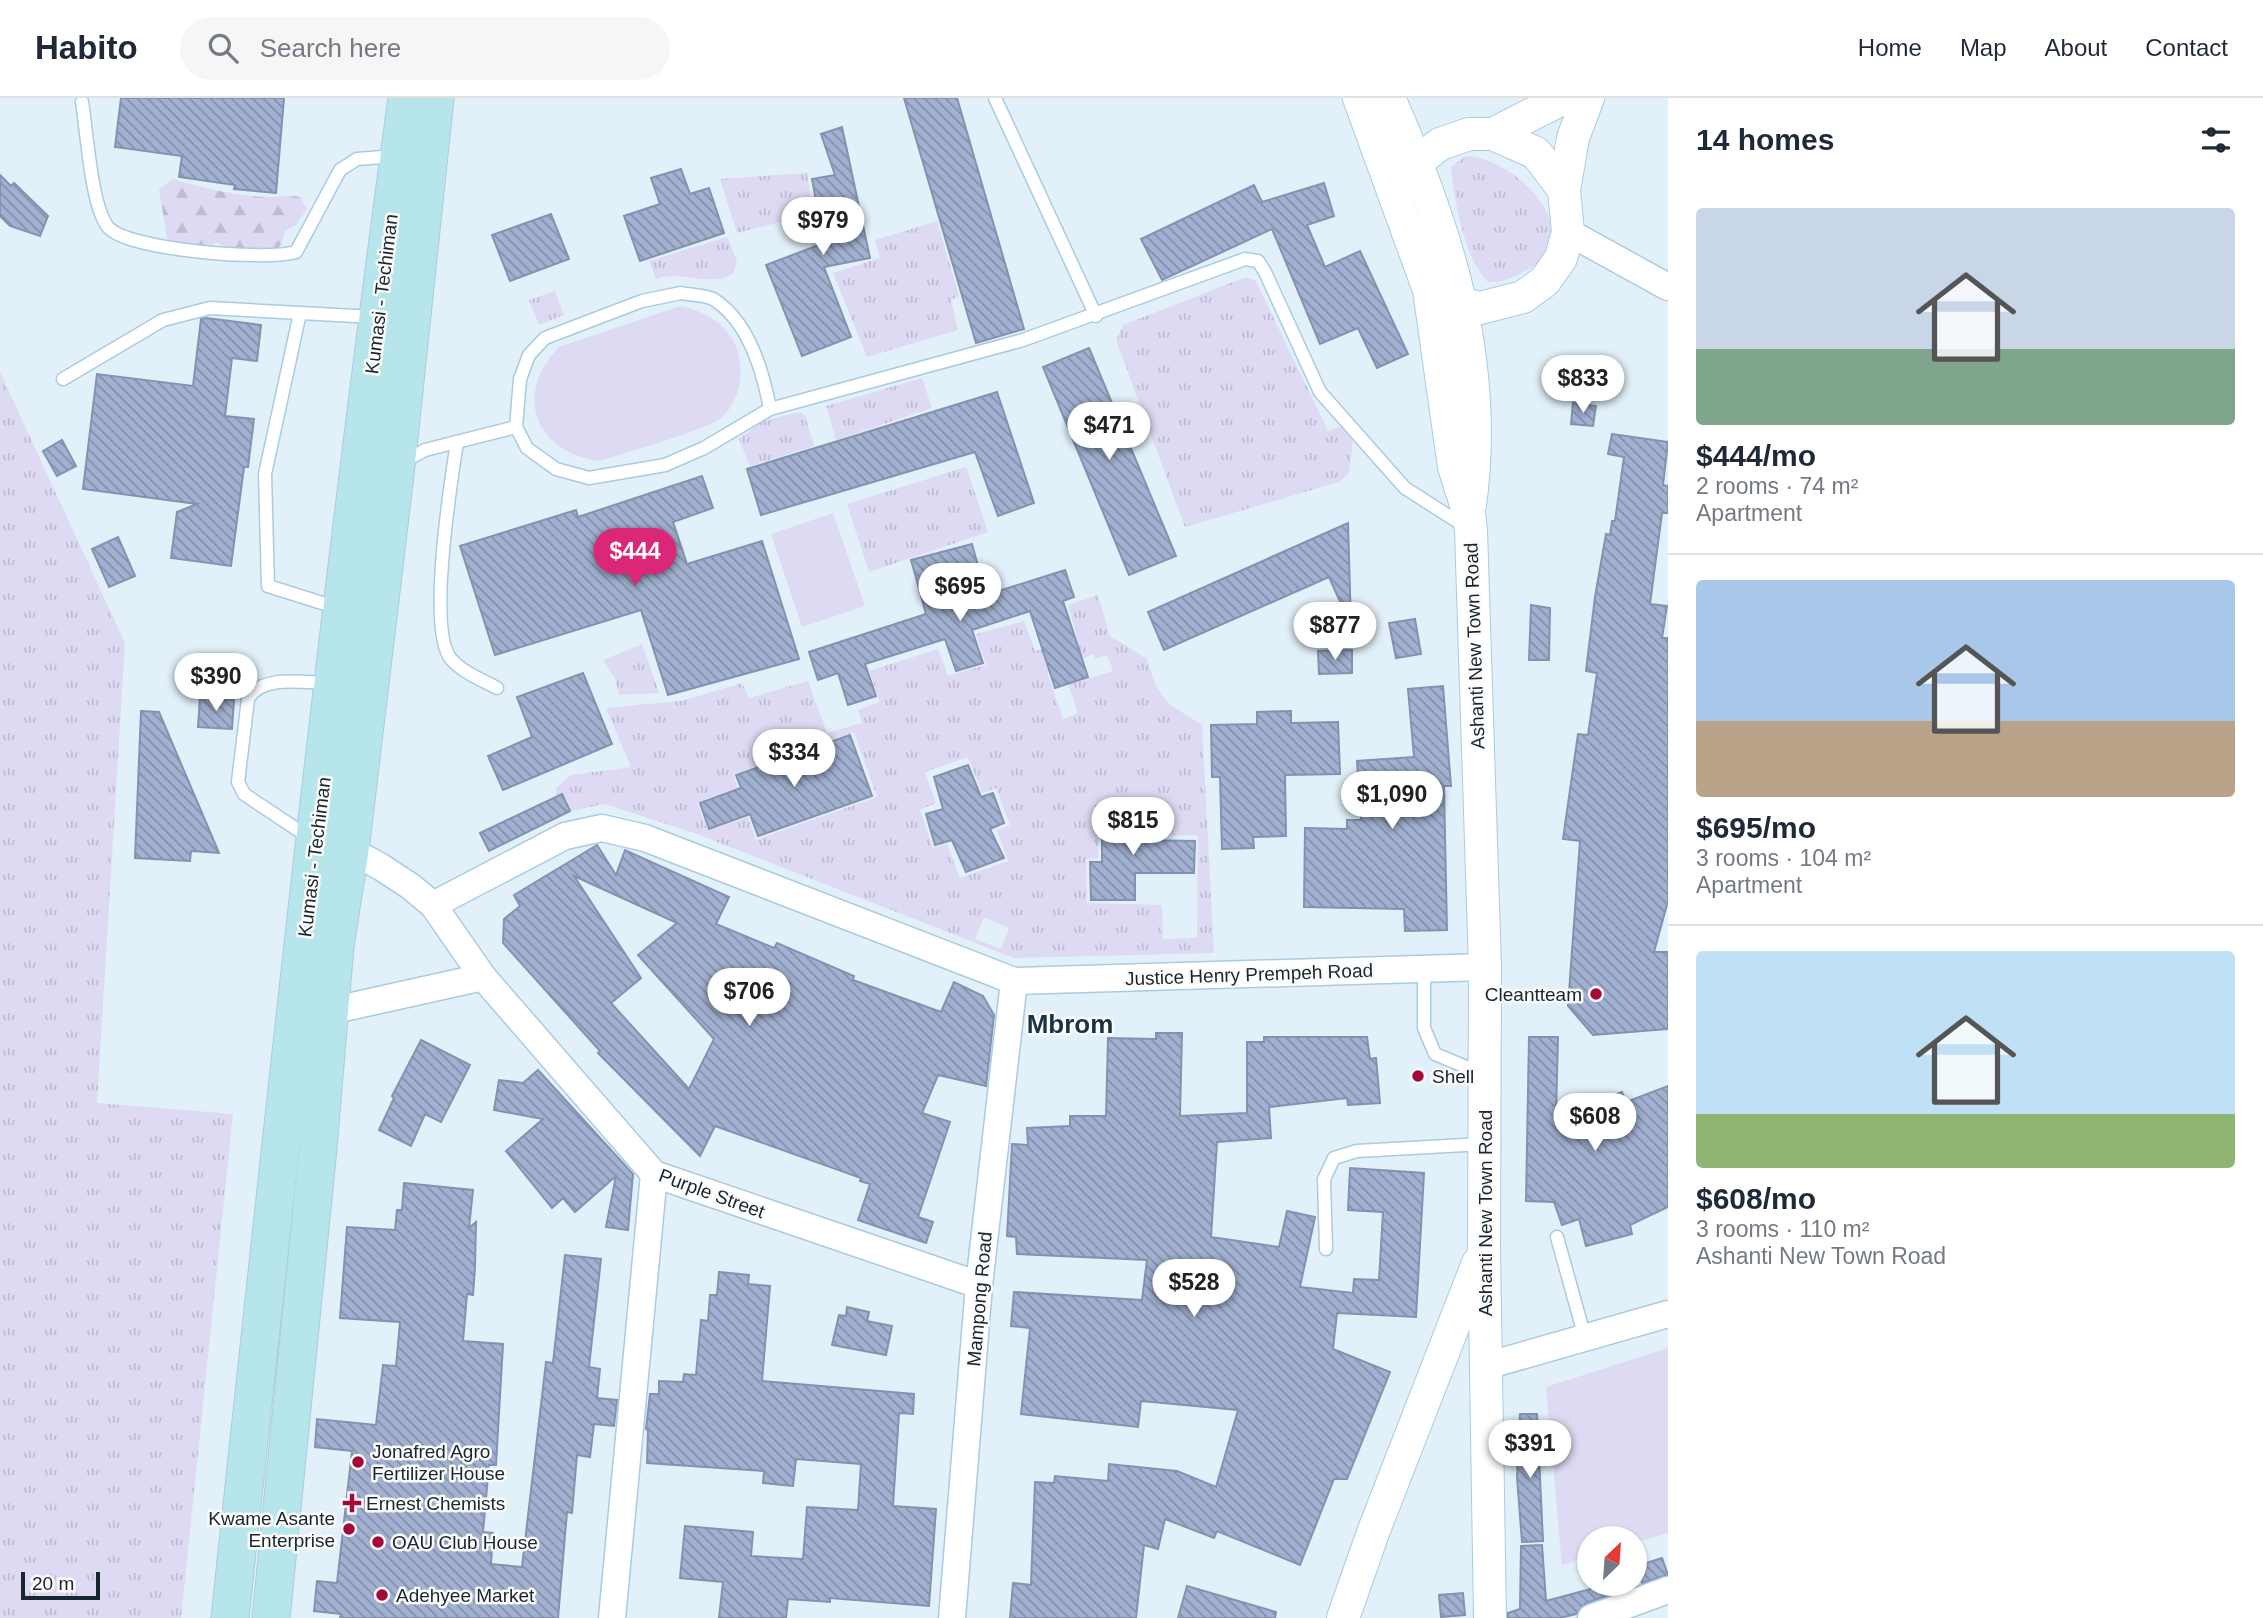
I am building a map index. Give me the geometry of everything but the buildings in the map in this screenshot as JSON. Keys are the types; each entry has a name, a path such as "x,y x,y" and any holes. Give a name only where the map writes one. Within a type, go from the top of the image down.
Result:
{"main road":[{"name":"Kumasi - Techiman","path":"271,1618 335,946 334,683 377,317 407,98"},
{"name":"Kumasi - Techiman","path":"230,1618 333,846 396,466 435,98"}],"street":[{"name":"Ashanti New Town Road","path":"1359,98 1429,290 1454,467 1470,522"},
{"path":"1396,200 1416,163 1440,144 1481,134 1564,98"},
{"path":"1429,290 1463,305 1497,306 1523,297 1545,281 1560,258 1569,232 1564,190 1573,138 1588,98"},
{"name":"Ashanti New Town Road","path":"1391,102 1427,183 1442,227 1463,305 1471,370 1476,462 1470,522 1485,967 1483,1249 1490,1618"},
{"path":"1391,102 1414,121 1441,131 1481,134 1536,153 1564,190"},
{"path":"1569,232 1668,287"},
{"path":"1471,370 1497,306"},
{"path":"433,905 565,836 602,828 645,838 1014,981"},
{"name":"Purple Street","path":"333,846 410,886 433,905 483,977 654,1174 979,1285"},
{"name":"Justice Henry Prempeh Road","path":"1014,981 1485,967"},
{"path":"330,1011 483,977"},
{"name":"Mampong Road","path":"952,1618 979,1285 1014,981"},
{"path":"612,1618 654,1174"},
{"path":"1343,1618 1374,1530 1483,1249"},
{"path":"1486,1366 1668,1314"},
{"path":"1591,1618 1668,1590"}],"lane":[{"path":"995,98 1096,316"},
{"path":"82,102 97,207 108,228 122,238 218,255 284,256 296,252 340,170 357,159 399,156"},
{"path":"769,409 758,362 741,327 712,299 681,293 642,301 545,338 529,355 520,379 516,427 527,448 556,469 589,478 665,465 704,448 769,409 1023,340 1096,316 1245,259 1258,261 1320,392 1405,488 1470,522"},
{"path":"63,379 163,320 210,308 377,317"},
{"path":"300,313 265,474 268,586 343,609"},
{"path":"396,466 425,450 516,427"},
{"path":"457,442 443,528 443,639 451,659 497,688"},
{"path":"333,846 244,794 238,782 248,699 253,689 264,684 334,683"},
{"path":"1424,969 1424,1028 1435,1055 1484,1074"},
{"path":"1326,1250 1324,1179 1334,1158 1357,1151 1484,1144"},
{"path":"1557,1237 1585,1338"}],"green space":[{"path":"1466,156 1486,160 1525,184 1550,220 1552,239 1544,257 1524,272 1510,278 1488,282 1480,272 1467,244 1458,212 1451,167"},
{"path":"807,173 813,214 737,233 720,179"},
{"path":"173,179 243,195 300,197 307,209 296,225 285,231 281,245 263,260 236,257 217,242 202,254 184,256 167,238 159,189"},
{"path":"937,221 959,296 951,300 958,330 867,357 833,273 880,258 875,240"},
{"path":"727,237 737,261 733,274 714,279 665,276 656,279 649,261"},
{"path":"1246,277 1256,281 1328,431 1342,426 1353,442 1349,473 1339,482 1185,527 1116,340 1123,325"},
{"path":"555,291 564,315 539,325 529,300"},
{"path":"680,306 698,311 721,325 737,349 741,368 737,395 721,418 664,441 599,461 577,455 559,446 546,433 538,418 535,401 537,383 545,365 559,347"},
{"path":"0,372 125,643 97,1103 233,1114 181,1618 0,1618"},
{"path":"922,378 932,408 836,440 826,406"},
{"path":"800,412 805,415 814,446 750,466 739,439 763,421"},
{"path":"966,467 988,532 869,572 847,504"},
{"path":"833,513 865,606 802,627 771,534"},
{"path":"1098,595 1110,636 1146,658 1156,686 1169,704 1202,725 1214,953 1014,958 697,834 605,804 556,814 556,788 571,775 631,767 606,708 681,701 742,683 749,698 808,681 827,733 862,723 858,710 880,702 869,671 938,649 948,676 986,665 976,634 1024,621 1035,651 1077,637 1068,605","holes":["1093,654 1095,659 1107,655 1113,671 1074,683 1068,666","1062,666 1078,713 1063,719 1047,672","854,732 877,797 756,840 733,774","968,757 982,793 996,788 1010,825 997,830 1008,861 960,878 947,844 933,848 920,810 936,803 925,772","733,790 744,818 708,831 697,803","1099,801 1137,801 1140,836 1198,835 1197,938 1163,939 1162,905 1087,903 1086,859 1098,858","984,917 1009,928 1001,949 975,939"]},
{"path":"642,644 659,693 619,695 615,678 603,660"},
{"path":"1668,1348 1668,1533 1647,1539 1647,1526 1577,1526 1577,1561 1562,1565 1546,1387"}],"place":[{"name":"Cleantteam","path":"1596,994"},
{"name":"Shell","path":"1418,1076"},
{"name":"Jonafred Agro Fertilizer House","path":"358,1462"},
{"name":"Ernest Chemists","path":"352,1503"},
{"name":"Kwame Asante Enterprise","path":"349,1529"},
{"name":"OAU Club House","path":"378,1542"},
{"name":"Adehyee Market","path":"382,1595"}],"district":[{"name":"Mbrom","path":"1070,1024"}]}
